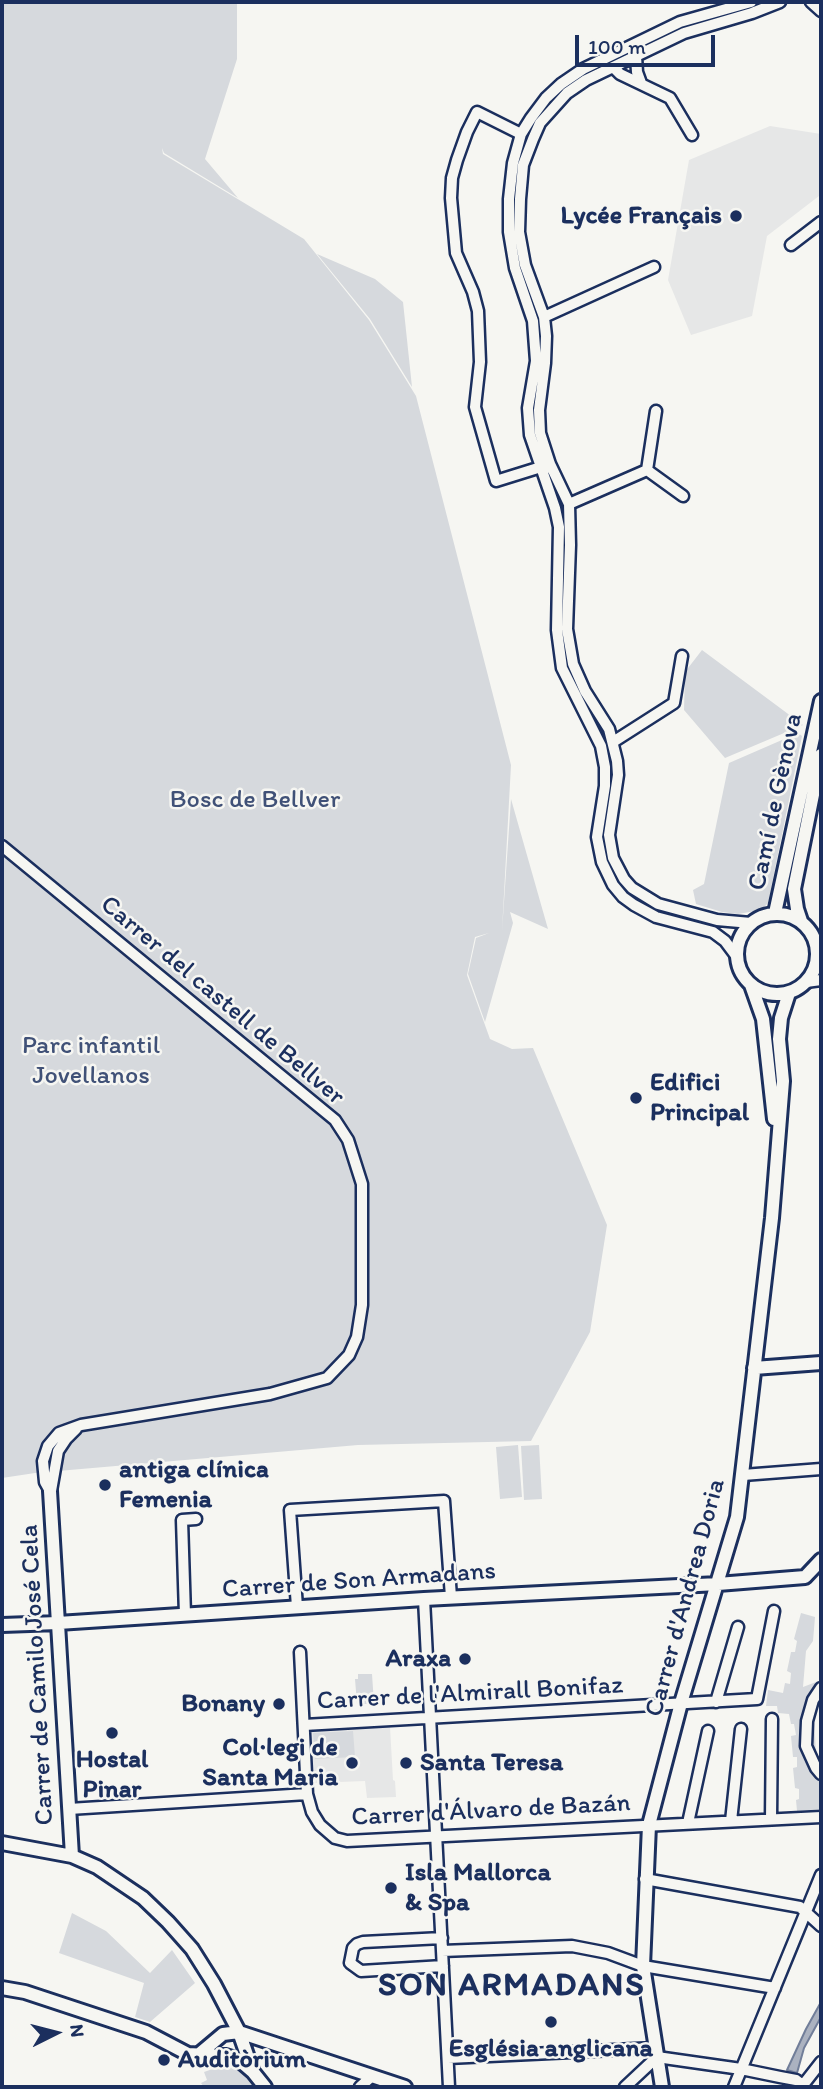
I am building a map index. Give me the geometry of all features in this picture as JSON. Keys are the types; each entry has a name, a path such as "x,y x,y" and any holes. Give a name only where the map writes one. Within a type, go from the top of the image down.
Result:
{"street":[{"path":"737,957 725,941 713,932 656,917 623,897 613,885 602,862 597,837 605,786 605,767 601,746 562,668 557,630 559,527 530,435 528,408 536,361 533,321 515,268 509,232 509,199 513,163 522,134 538,108 561,84 583,69 680,22 751,2"},
{"path":"751,923 717,920 658,904 639,894 624,878 613,858 609,835 618,775 613,742 605,721 585,691 573,664 568,629 569,505 550,464 540,433 545,363 544,317 525,265 519,232 523,165 540,123 567,93 586,80 684,33 780,2"},
{"path":"811,2 821,10"},
{"path":"561,84 571,83 599,69 613,67 621,57 654,41 664,29"},
{"path":"636,56 641,83"},
{"path":"613,67 620,74 670,98 692,135"},
{"path":"522,134 477,112 467,132 452,178 456,253 478,311 480,362 475,407 496,481 541,467 546,469 556,493 569,505"},
{"path":"791,245 821,222"},
{"path":"544,317 654,267"},
{"path":"515,268 524,278 533,304 544,317"},
{"path":"536,361 544,317"},
{"path":"647,470 656,411"},
{"path":"559,545 565,536 563,518 569,505 647,470"},
{"path":"647,470 683,496"},
{"path":"605,786 610,779 609,758 613,742 674,703 681,656"},
{"name":"Camí de Gènova","path":"775,913 821,701"},
{"path":"582,705 588,707 603,734 613,742"},
{"name":"Camí de Gènova","path":"801,920 794,889 821,755"},
{"name":"Carrer del castell de Bellver","path":"2,846 335,1120 348,1140 362,1184 362,1306 357,1338 349,1355 327,1378 271,1394 81,1425 58,1451 50,1491"},
{"path":"775,913 801,920 816,941 820,956 806,982 801,988 775,995 762,992 751,985 742,974 737,957 742,933 762,916 775,913"},
{"path":"806,982 821,980"},
{"path":"751,985 763,1018 777,1159"},
{"name":"Carrer d'Andrea Doria","path":"662,2087 643,1966 649,1825 681,1703 737,1517 777,1159 783,1082 781,1018 789,993"},
{"path":"754,1368 821,1363"},
{"path":"743,1475 821,1469"},
{"name":"Carrer de Camilo José Cela","path":"50,1491 72,1856"},
{"path":"297,1607 290,1510 444,1501 451,1597"},
{"path":"185,1615 182,1520 196,1519"},
{"name":"Carrer de Son Armadans","path":"2,1625 451,1597 718,1584 805,1577 821,1560"},
{"path":"424,1599 449,2087"},
{"name":"Carrer de l'Almirall Bonifaz","path":"304,1724 757,1699 774,1611"},
{"path":"716,1702 738,1627"},
{"path":"69,1810 307,1794 300,1652"},
{"path":"821,1688 813,1700 807,1721 806,1746 821,1774"},
{"path":"771,1819 772,1719"},
{"path":"732,1821 741,1730"},
{"path":"688,1823 708,1731"},
{"name":"Carrer d'Álvaro de Bazán","path":"307,1794 312,1812 320,1825 335,1839 347,1841 821,1817"},
{"path":"2,1843 72,1856 97,1867 131,1889 168,1922 192,1949 214,1984 239,2032 253,2073"},
{"path":"734,2087 821,1875"},
{"path":"645,1879 800,1908 821,1926"},
{"path":"442,1938 363,1942 353,1948 350,1963 361,1971 443,1966"},
{"path":"442,1951 572,1946 608,1953 643,1966 775,1988"},
{"path":"2,1988 25,1992 116,2022 164,2040 188,2054 213,2054 239,2060 265,2087"},
{"path":"198,2054 223,2034 239,2032 405,2087"},
{"path":"448,2058 656,2053 780,2077 802,2084 821,2062"},
{"path":"625,2087 656,2053"},
{"path":"359,2087 372,2076"}],"shaded area":[{"name":"Lycée Français","path":"770,126 821,134 819,196 767,236 752,316 691,335 668,280 689,160"},
{"name":"Col·legi de Santa Maria","path":"390,1727 396,1797 367,1798 365,1781 314,1783 311,1731"},
{"path":"821,2002 821,2017 804,2048 797,2073 787,2070 806,2029"}],"green space":[{"name":"Bosc de Bellver","path":"2,2 237,2 237,59 205,159 238,198 164,153 162,148 163,154 304,239 369,320 416,396 511,765 502,931 511,799 548,929 510,912 513,923 485,1022 468,974 476,938 489,933 475,937 467,975 490,1039 512,1049 533,1048 607,1225 590,1332 531,1441 358,1445 2,1478"},
{"path":"317,254 375,279 403,302 412,387 370,319"},
{"path":"702,650 803,725 725,758 684,710 685,672"},
{"path":"798,733 802,736 768,903 761,910 738,914 696,904 693,890 704,884 729,763"},
{"path":"518,1445 522,1497 500,1499 496,1447"},
{"path":"539,1445 542,1499 524,1500 521,1446"},
{"path":"801,1613 815,1617 813,1641 806,1651 803,1687 816,1682 813,1695 817,1775 821,1779 821,1809 797,1811 799,1789 795,1788 793,1768 797,1767 797,1757 793,1757 791,1736 796,1735 794,1724 791,1724 789,1714 778,1713 777,1706 766,1706 768,1690 783,1693 785,1683 790,1684 791,1673 787,1671 791,1652 795,1652 797,1641 794,1639"},
{"path":"358,1674 372,1674 374,1704 357,1704 355,1679 358,1679"},
{"path":"353,1731 355,1757 315,1759 313,1733"},
{"path":"72,1913 106,1931 150,1973 172,1950 195,1983 150,2022 135,2017 144,1983 59,1953"},
{"path":"227,2064 243,2069 257,2087 204,2087 201,2083 207,2080 204,2072"}],"place":[{"name":"Lycée Français","path":"736,216"},
{"name":"Edifici Principal","path":"636,1098"},
{"name":"antiga clínica Femenia","path":"105,1485"},
{"name":"Araxa","path":"465,1659"},
{"name":"Bonany","path":"279,1704"},
{"name":"Hostal Pinar","path":"112,1733"},
{"name":"Col·legi de Santa Maria","path":"352,1763"},
{"name":"Santa Teresa","path":"406,1763"},
{"name":"Isla Mallorca & Spa","path":"391,1888"},
{"name":"Església anglicana","path":"551,2022"},
{"name":"Auditòrium","path":"164,2060"}],"district":[{"name":"SON ARMADANS","path":"512,1987"}],"park label":[{"name":"Parc infantil Jovellanos","path":"91,1061"}]}
